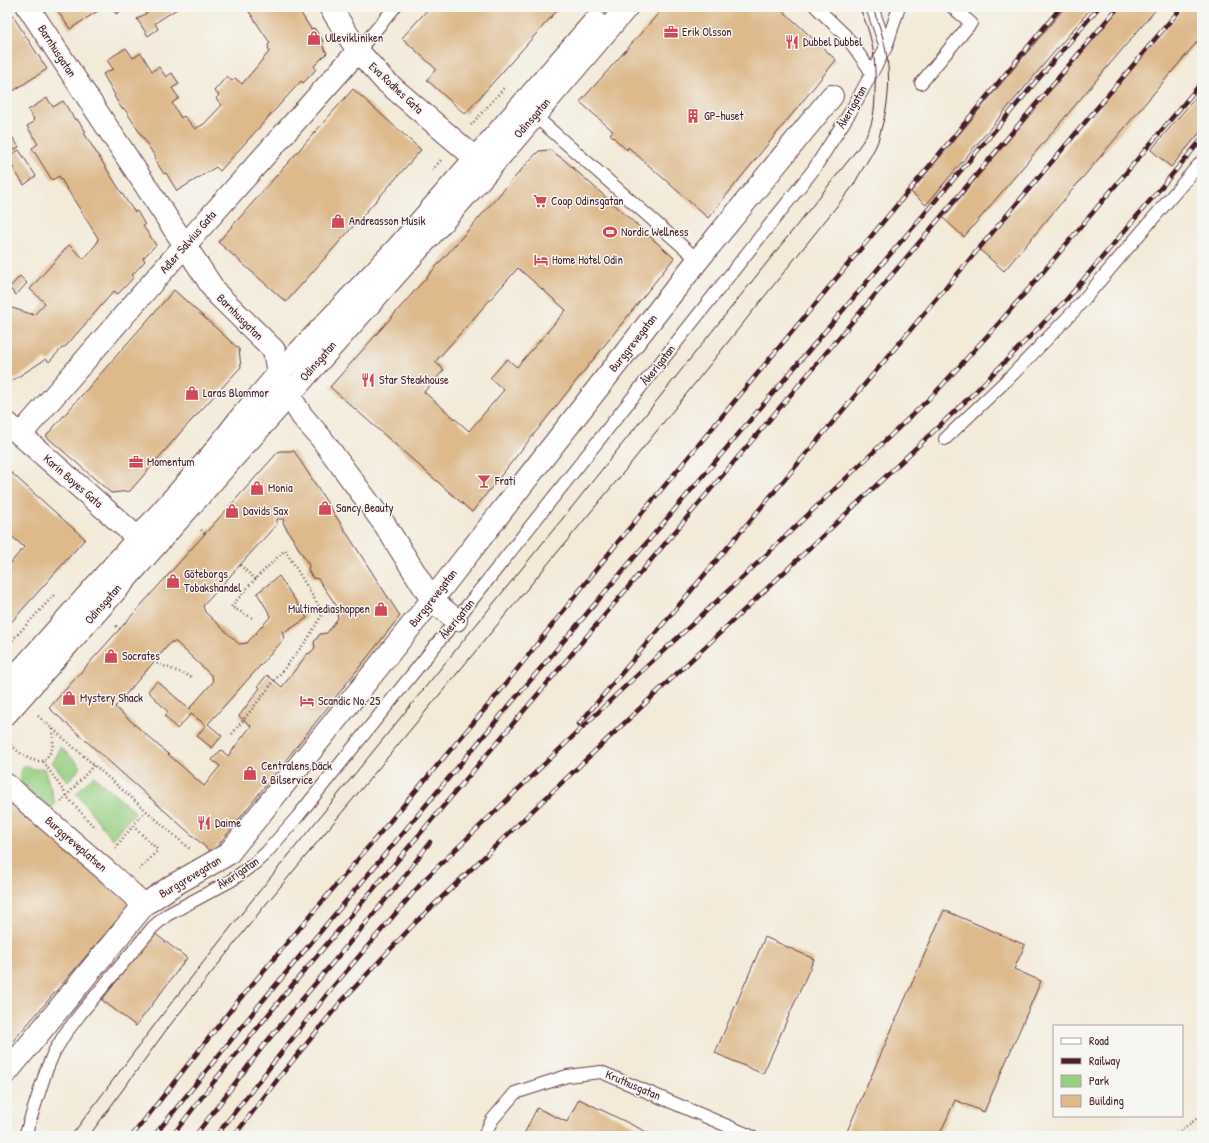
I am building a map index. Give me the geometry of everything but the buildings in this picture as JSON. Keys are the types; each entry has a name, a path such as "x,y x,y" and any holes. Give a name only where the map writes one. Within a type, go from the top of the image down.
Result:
{"street":[{"name":"Barnhusgatan","path":"28,7 216,294 274,350 278,374 289,396 302,416 321,438 385,525 432,600 456,620"},
{"name":"Eva Rodhes Gata","path":"330,7 358,51 384,80 475,158"},
{"name":"Odinsgatan","path":"7,686 139,539 210,457 242,416 278,374 399,246 608,7"},
{"name":"Odinsgatan","path":"7,713 289,396 535,116 627,7"},
{"name":"Adler Salvius Gata","path":"14,429 185,245 358,51"},
{"name":"Burggrevegatan","path":"7,1072 144,905 172,886 228,854 432,600 698,260 832,96"},
{"name":"Karin Boyes Gata","path":"14,429 139,539"},
{"name":"Burggreveplatsen","path":"7,785 46,819 118,867 144,905"}],"lane":[{"path":"358,51 395,7"},
{"path":"816,7 846,36 871,73"},
{"path":"872,7 886,47"},
{"name":"Åkerigatan","path":"25,1136 46,1071 54,1052 65,1034 81,1013 146,934 167,915 238,876 266,853 298,816 456,620 814,169 852,111 886,47 898,7"},
{"path":"921,83 971,23 952,7"},
{"path":"535,116 698,260"},
{"path":"945,439 1013,374 1074,312 1202,161"},
{"name":"Kruthusgatan","path":"484,1136 492,1120 515,1093 567,1076 601,1072 751,1136"}],"path":[{"path":"201,530 204,534"},
{"path":"232,734 307,640 323,613 285,550 255,579 231,607 253,618"},
{"path":"240,565 255,579"},
{"path":"116,626 120,629"},
{"path":"153,662 192,677"},
{"path":"38,716 145,811 209,865"},
{"path":"11,746 32,761 44,761 49,756 53,747 53,729"},
{"path":"44,761 66,795 99,833"},
{"path":"46,819 94,765"},
{"path":"133,826 157,849 156,852 138,871 118,867 116,847 145,811"},
{"path":"109,844 116,847"},
{"path":"1173,1136 1202,1115"}],"green space":[{"path":"60,747 80,765 80,768 68,782 52,762 59,752"},
{"path":"25,765 34,769 44,768 55,803 52,807 49,807 38,799 22,782 20,770"},
{"path":"93,776 135,812 112,839 76,793"}],"tram line":[{"path":"71,1136 165,1011 253,899 576,502 866,137 872,121 874,106 874,58 868,28 859,7"},
{"path":"89,1136 167,1029 262,909 619,478 853,186 879,139 886,111 888,95 889,80 886,51 878,21 872,7"}],"railway":[{"path":"132,1136 233,1007 496,696 618,542 1061,7"},
{"path":"154,1136 260,1004 502,714 1099,7"},
{"path":"172,1136 294,983 1118,7"},
{"path":"579,724 1182,7"},
{"path":"216,1136 332,988 425,879 617,694 744,576 935,393 1038,278 1202,82"},
{"path":"234,1136 281,1075 340,1003 417,921 972,395 1067,299 1202,139"},
{"path":"195,1136 264,1045 401,881 430,842"}],"place":[{"name":"Erik Olsson","path":"671,32"},
{"name":"Ullevikliniken","path":"314,38"},
{"name":"Dubbel Dubbel","path":"792,42"},
{"name":"GP-huset","path":"693,116"},
{"name":"Coop Odinsgatan","path":"540,201"},
{"name":"Andreasson Musik","path":"338,221"},
{"name":"Nordic Wellness","path":"610,232"},
{"name":"Home Hotel Odin","path":"541,260"},
{"name":"Star Steakhouse","path":"368,380"},
{"name":"Laras Blommor","path":"192,393"},
{"name":"Momentum","path":"136,462"},
{"name":"Frati","path":"484,481"},
{"name":"Monia","path":"257,488"},
{"name":"Sancy Beauty","path":"325,508"},
{"name":"Davids Sax","path":"232,511"},
{"name":"Göteborgs Tobakshandel","path":"173,581"},
{"name":"Multimediashoppen","path":"381,609"},
{"name":"Socrates","path":"111,656"},
{"name":"Mystery Shack","path":"69,698"},
{"name":"Scandic No. 25","path":"307,701"},
{"name":"Centralens Däck & Bilservice","path":"250,773"},
{"name":"Daime","path":"204,823"}]}
